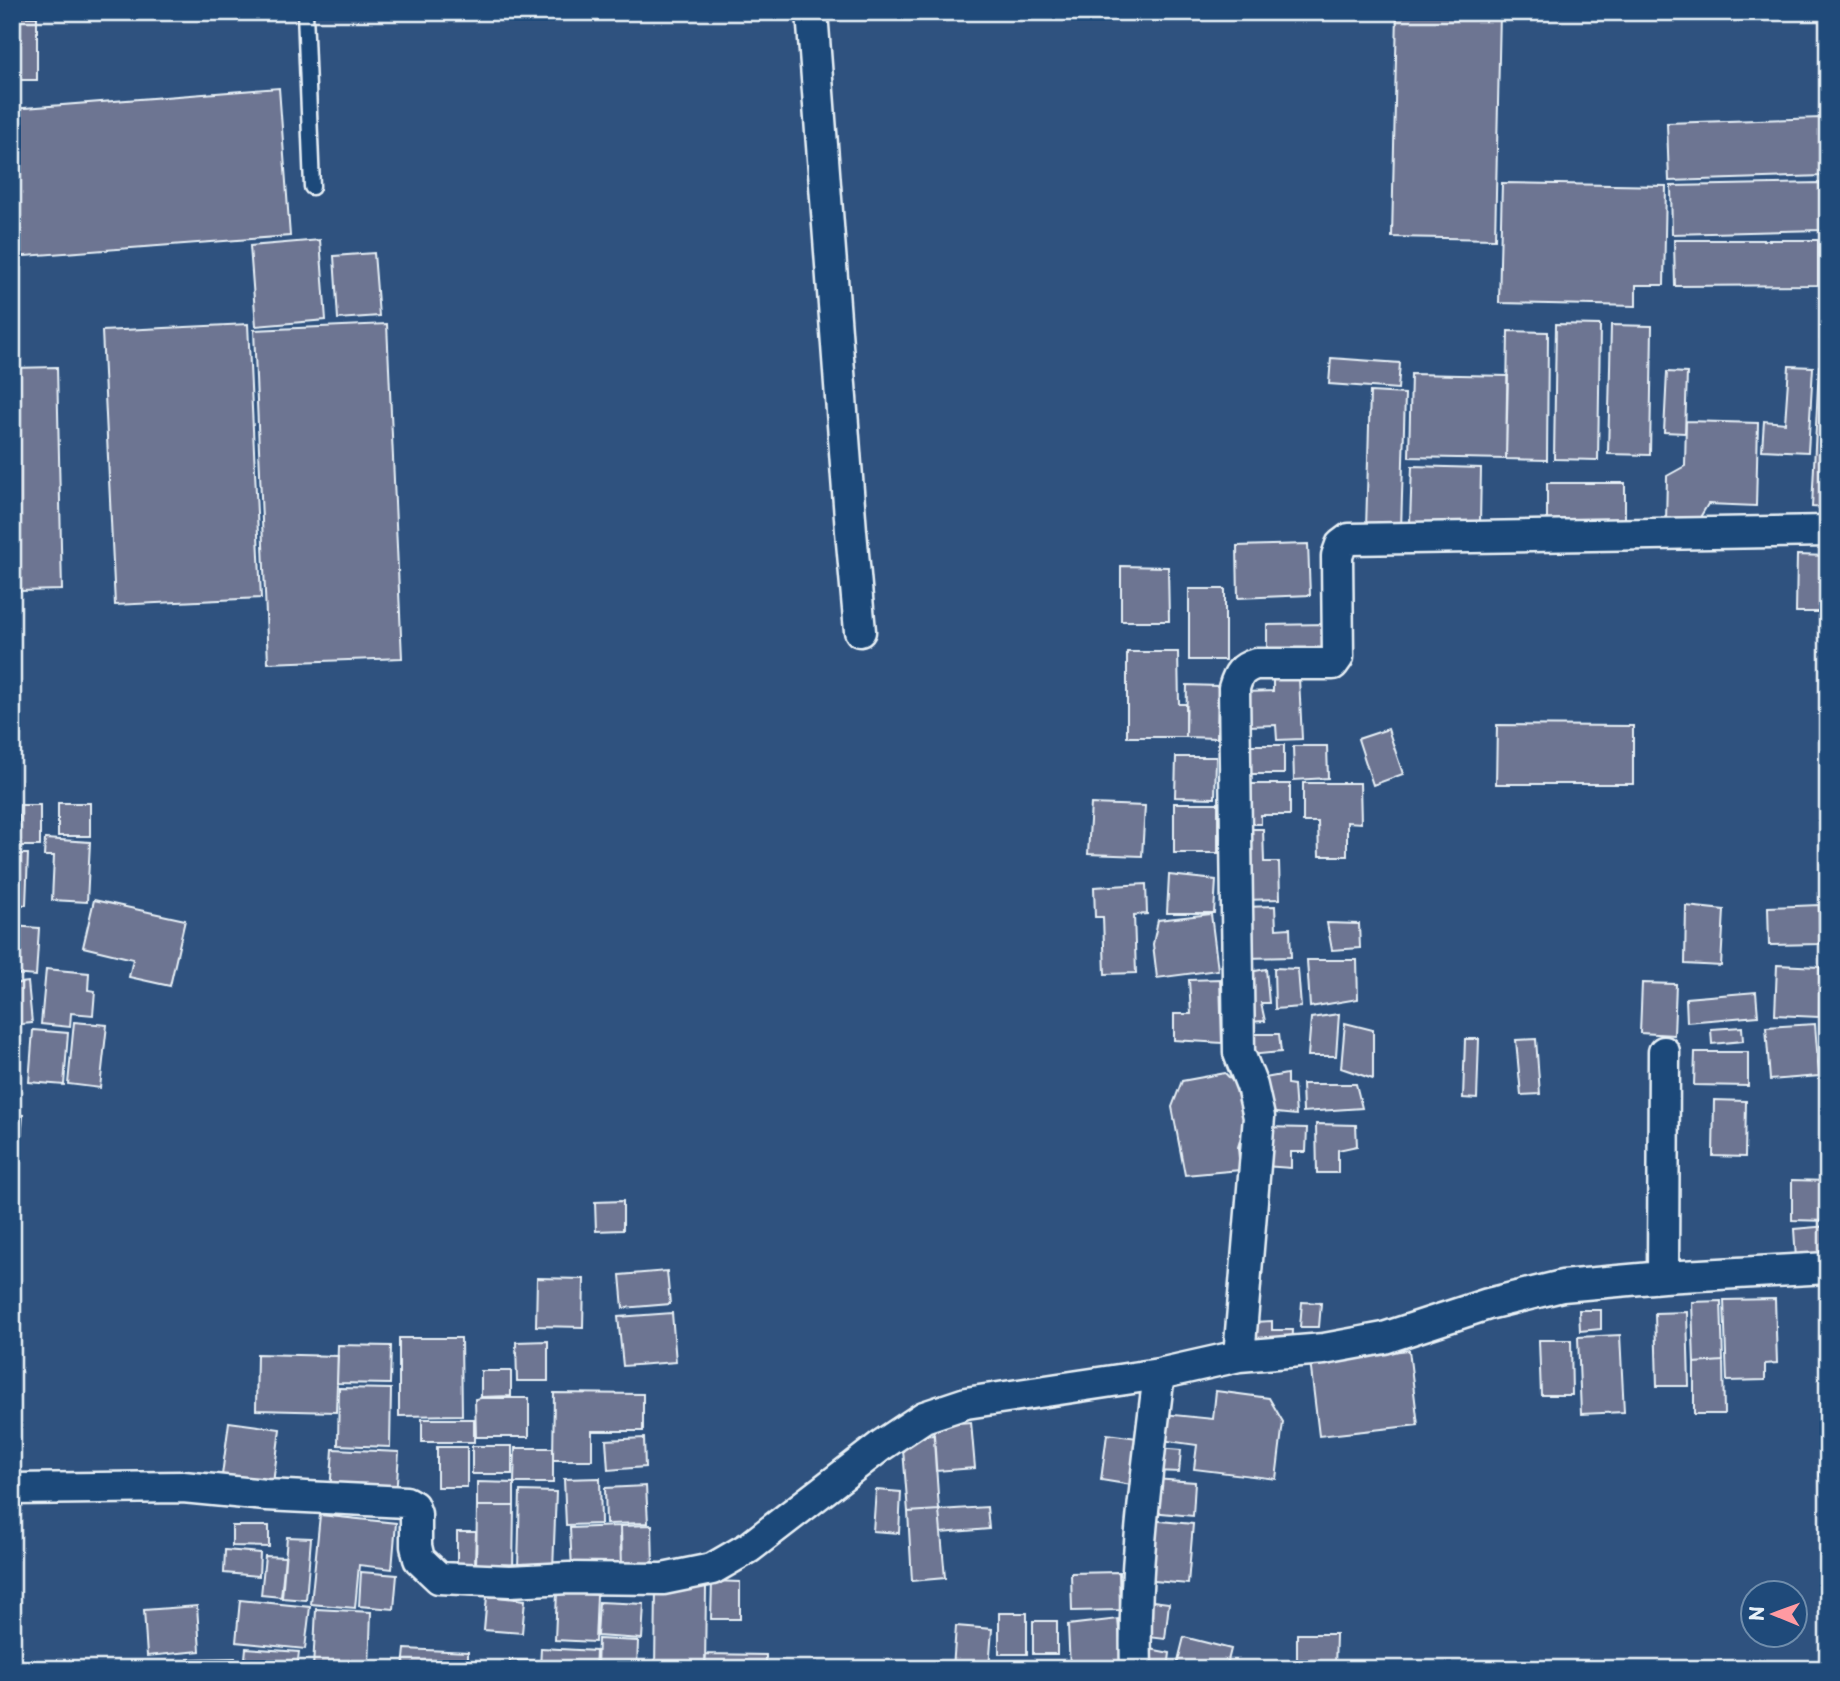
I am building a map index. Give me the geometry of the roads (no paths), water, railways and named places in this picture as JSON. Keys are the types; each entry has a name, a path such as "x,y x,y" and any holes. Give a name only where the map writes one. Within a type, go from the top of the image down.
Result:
{"street":[{"path":"812,12 860,631"},
{"path":"1239,1356 1259,1117 1252,1086 1239,1053 1234,688 1238,675 1245,667 1256,664 1333,664 1338,657 1337,556 1341,545 1349,539 1828,530"},
{"path":"1663,1277 1664,1052"},
{"path":"12,1489 183,1487 266,1495 407,1502 413,1506 416,1514 416,1546 419,1559 439,1578 510,1581 569,1578 663,1579 712,1569 750,1547 883,1445 924,1417 966,1403 1158,1374 1239,1356 1324,1349 1384,1338 1488,1304 1562,1286 1663,1277 1828,1268"},
{"path":"1136,1669 1134,1618 1140,1531 1158,1374"}],"lane":[{"path":"305,12 312,187"}]}
